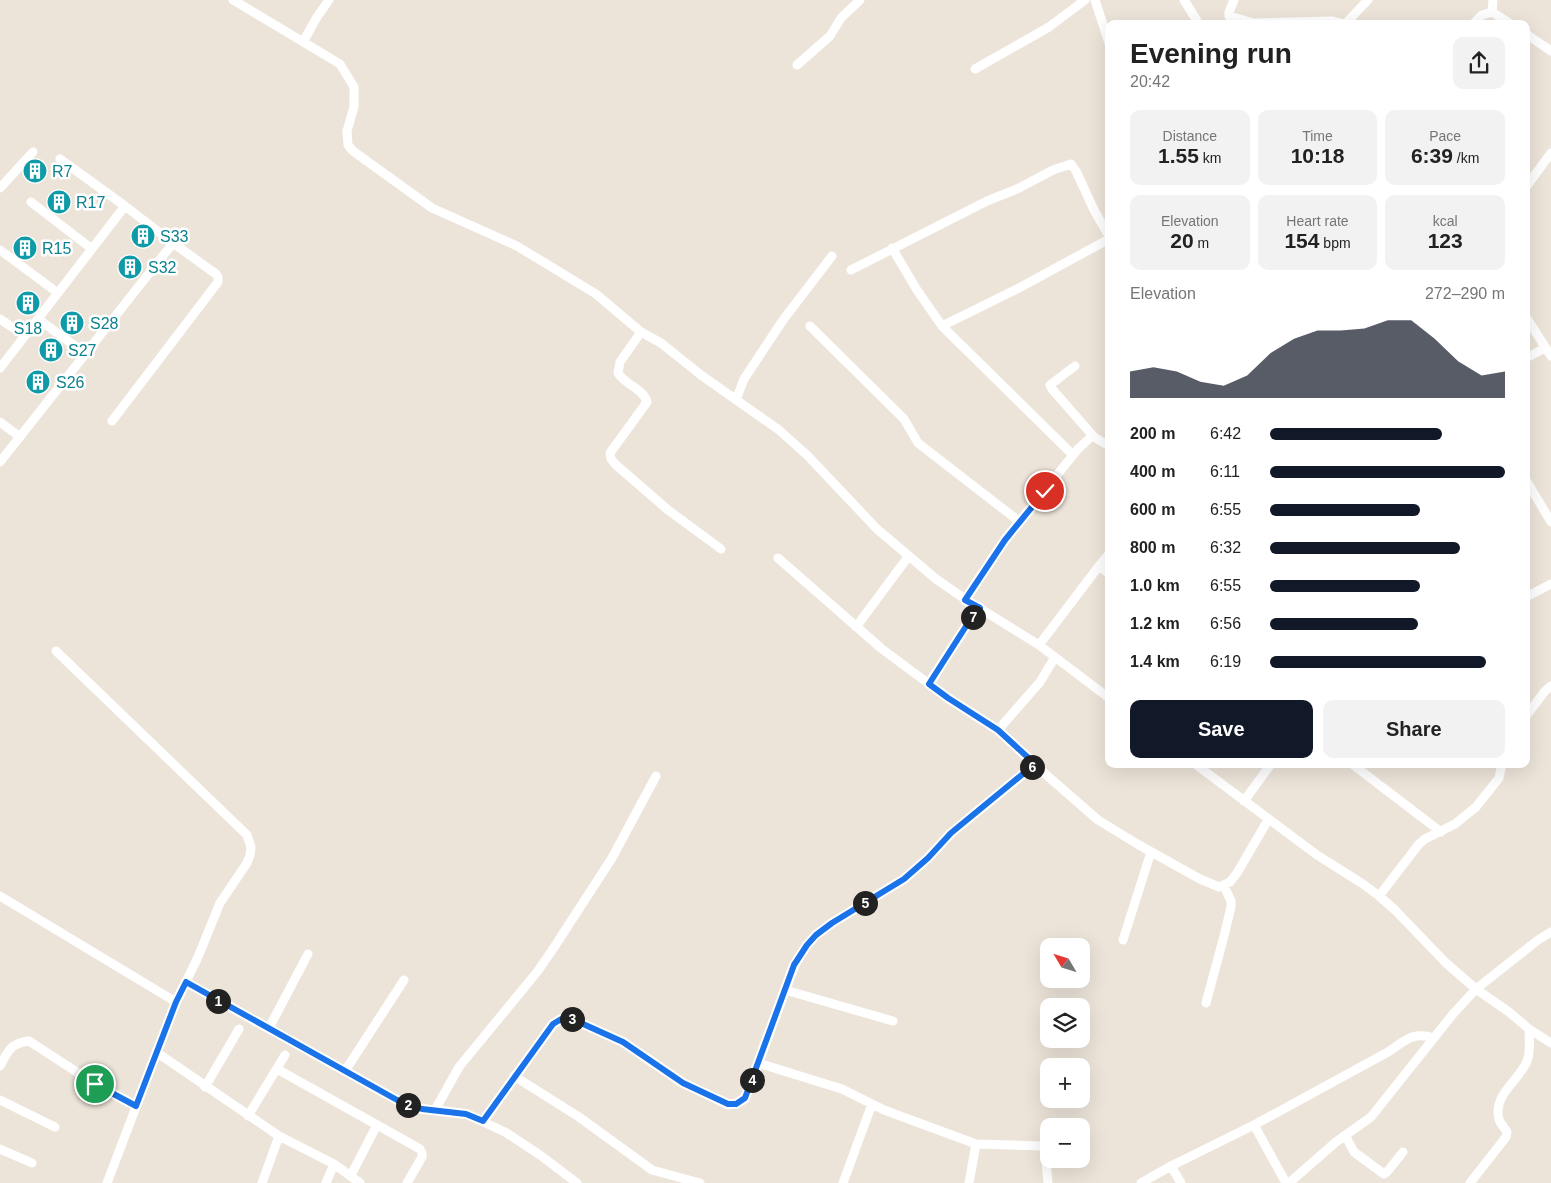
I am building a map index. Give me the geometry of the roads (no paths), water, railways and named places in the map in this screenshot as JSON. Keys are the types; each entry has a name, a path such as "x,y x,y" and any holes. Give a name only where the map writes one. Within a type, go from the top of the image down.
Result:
{"street":[{"path":"232,0 340,64 354,87 354,107 347,131 348,145 354,152 432,208 517,246 596,294 641,332 661,343 701,375 779,430 807,456 872,525 908,557 965,600 1039,645 1105,695"},
{"path":"303,42 329,0"},
{"path":"797,65 830,36 845,13 860,0"},
{"path":"975,69 1049,27 1085,0"},
{"path":"1095,0 1105,31"},
{"path":"1184,0 1197,20"},
{"path":"1234,0 1228,12 1229,16 1243,20"},
{"path":"1349,20 1368,0"},
{"path":"1492,12 1493,0"},
{"path":"1477,20 1482,15 1492,12 1505,20"},
{"path":"1530,37 1551,51"},
{"path":"0,188 33,152"},
{"path":"1530,182 1551,153"},
{"path":"60,160 125,206 218,277 218,282 112,421"},
{"path":"851,270 983,203 1017,189 1053,170 1071,164 1105,230"},
{"path":"31,202 92,249"},
{"path":"0,368 125,206"},
{"path":"942,326 1026,284 1105,239"},
{"path":"0,462 174,243"},
{"path":"892,248 917,290 942,326 1073,456"},
{"path":"0,250 58,293"},
{"path":"736,400 744,379 783,320 832,256"},
{"path":"0,319 25,336"},
{"path":"38,319 86,354"},
{"path":"1530,323 1548,352 1530,357"},
{"path":"810,326 904,419 918,443 1020,522"},
{"path":"641,332 620,362 618,373 643,395 647,402 610,453 611,459 668,510 721,550"},
{"path":"1074,366 1050,385 1094,437 1105,444"},
{"path":"0,422 20,437"},
{"path":"965,600 1005,540 1073,456 1094,437"},
{"path":"1530,487 1551,522"},
{"path":"856,628 908,557"},
{"path":"778,558 882,649 948,698 998,730 1098,820 1200,879 1214,886 1224,886 1230,882 1237,874 1268,820"},
{"path":"1039,645 1105,559"},
{"path":"1099,566 1105,571"},
{"path":"1530,596 1551,584"},
{"path":"929,684 970,620 980,608"},
{"path":"56,651 247,835 251,847 247,863 220,903 176,1002 107,1183"},
{"path":"998,730 1040,682 1056,657"},
{"path":"1530,711 1551,686"},
{"path":"483,1121 553,1024 563,1018 572,1019 623,1042 683,1083 728,1104 736,1104 745,1098 794,965 807,945 816,935 832,923 904,879 928,858 951,833 1035,764"},
{"path":"1200,768 1268,820 1379,896 1396,910 1446,963 1476,989 1509,1012 1529,1030 1551,1043"},
{"path":"1244,801 1268,768"},
{"path":"1357,768 1440,832"},
{"path":"1379,896 1419,844 1455,824 1476,807 1499,778 1501,768"},
{"path":"435,1110 459,1067 537,972 551,952 612,858 656,776"},
{"path":"1123,940 1151,852"},
{"path":"1206,1003 1224,936 1231,901 1224,886"},
{"path":"0,896 176,1002"},
{"path":"1254,1125 1287,1183 1345,1135 1371,1117 1476,989 1551,932"},
{"path":"269,1028 308,954"},
{"path":"346,1071 404,980"},
{"path":"186,982 410,1106 466,1114 505,1132 578,1183"},
{"path":"785,990 893,1021"},
{"path":"205,1087 239,1029"},
{"path":"1470,1183 1506,1137 1507,1132 1498,1119 1498,1108 1501,1098 1528,1059 1529,1030"},
{"path":"1141,1183 1254,1125 1388,1052 1406,1040 1418,1035 1434,1038"},
{"path":"0,1066 11,1048 18,1042 29,1041 86,1078 136,1106"},
{"path":"248,1116 285,1055"},
{"path":"162,1056 248,1116 280,1136 334,1164 360,1183"},
{"path":"758,1063 842,1089 884,1110 976,1144 1042,1146 1046,1150 1048,1183"},
{"path":"276,1069 416,1146 422,1153 422,1157 407,1183"},
{"path":"514,1076 579,1117 652,1170 700,1183"},
{"path":"0,1100 55,1127"},
{"path":"843,1183 872,1104"},
{"path":"351,1175 377,1125"},
{"path":"1345,1135 1354,1152 1384,1174 1403,1152"},
{"path":"262,1183 280,1136"},
{"path":"969,1183 976,1144"},
{"path":"0,1149 32,1163"},
{"path":"326,1183 334,1164"},
{"path":"1171,1166 1181,1183"}],"place":[{"name":"R7","path":"35,171"},
{"name":"R17","path":"59,202"},
{"name":"S33","path":"143,236"},
{"name":"R15","path":"25,248"},
{"name":"S32","path":"130,267"},
{"name":"S18","path":"28,303"},
{"name":"S28","path":"72,323"},
{"name":"S27","path":"51,350"},
{"name":"S26","path":"38,382"}]}
